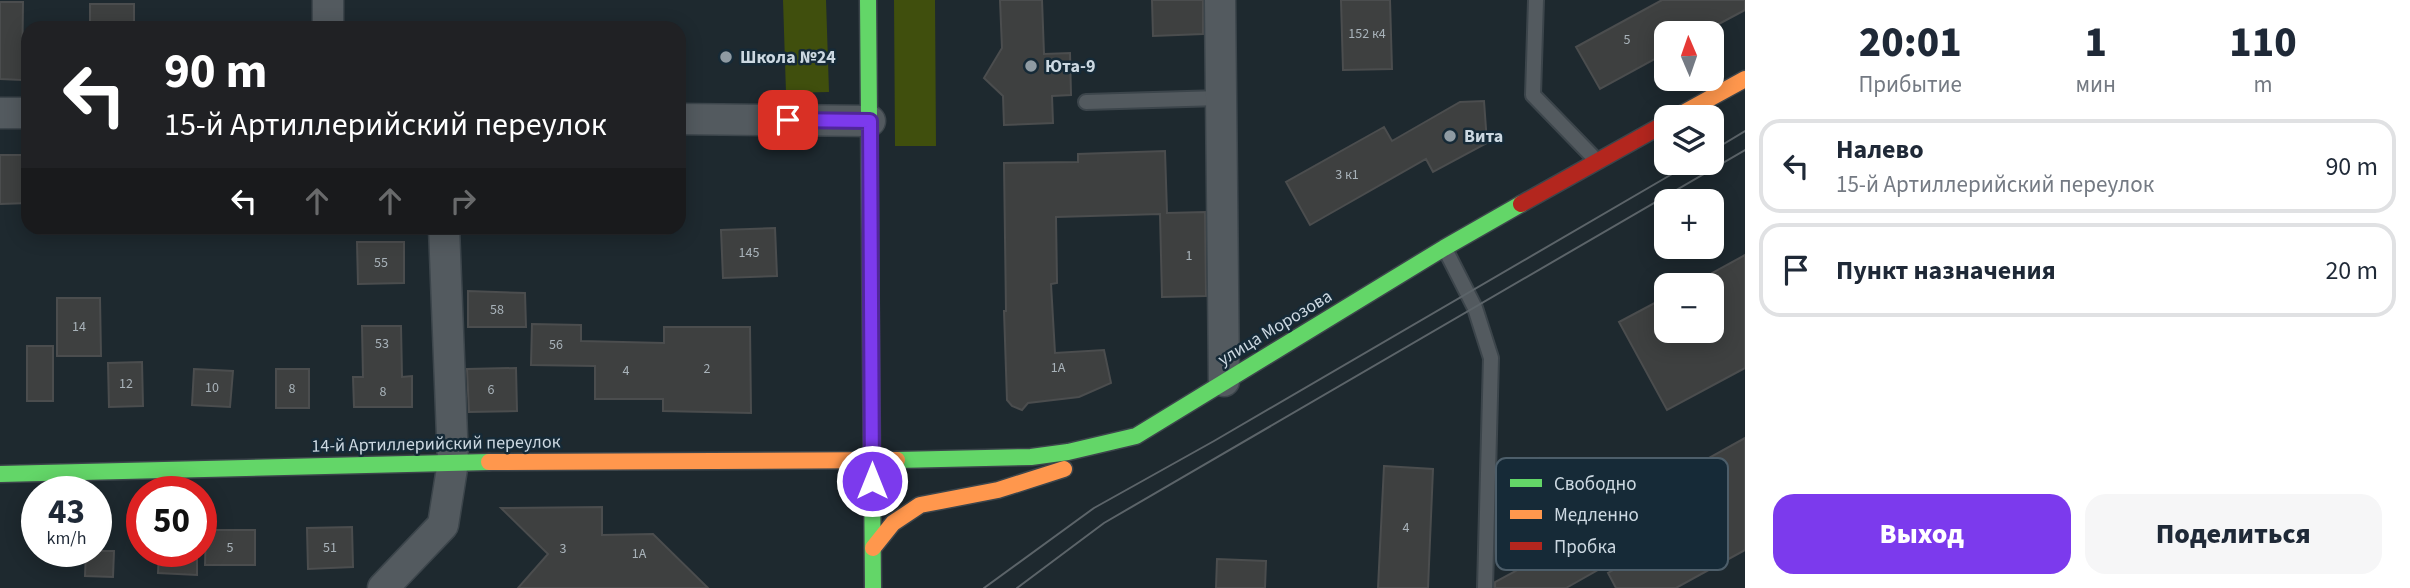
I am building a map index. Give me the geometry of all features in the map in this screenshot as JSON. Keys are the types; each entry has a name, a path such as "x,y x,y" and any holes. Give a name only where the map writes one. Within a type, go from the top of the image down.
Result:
{"main road":[{"path":"868,0 873,588"},
{"path":"1698,105 1745,79"},
{"name":"улица Морозова","path":"872,459 1031,457 1068,452 1136,436 1444,247 1654,130"},
{"path":"873,548 894,523 920,505 998,490 1049,475 1136,436"},
{"name":"14-й Артиллерийский переулок","path":"0,474 453,462 872,459"}],"street":[{"path":"328,0 328,21"},
{"path":"1220,0 1224,381"},
{"path":"0,113 21,113"},
{"path":"686,119 870,121"},
{"path":"383,588 443,525 453,462 444,235"}],"lane":[{"path":"1536,0 1533,95 1597,161"},
{"path":"1086,102 1220,98"},
{"path":"1444,247 1475,308 1491,358 1485,588"}],"green space":[{"path":"783,0 826,0 829,92 786,93"},
{"path":"894,0 935,0 936,146 895,146"}],"building":[{"name":"Юта-9","path":"1000,0 1042,0 1044,54 1070,53 1071,95 1052,96 1053,123 1004,125 1003,96 984,78 1002,48"},
{"path":"1152,0 1203,0 1203,34 1153,36"},
{"path":"1341,0 1390,0 1392,69 1343,70"},
{"path":"1662,0 1745,0 1745,10 1724,21 1654,21 1654,60 1600,89 1576,47"},
{"path":"0,2 23,2 21,80 0,79"},
{"path":"90,4 134,4 134,21 90,21"},
{"path":"1484,101 1487,143 1433,172 1426,159 1310,225 1286,182 1384,127 1392,141 1460,102"},
{"path":"1165,151 1167,213 1205,212 1206,296 1162,297 1160,214 1056,217 1057,283 1051,284 1055,353 1104,350 1111,383 1079,397 1028,403 1022,410 1012,406 1007,400 1004,311 1004,163 1078,162 1078,154"},
{"path":"0,155 21,155 21,203 0,204"},
{"path":"775,228 777,276 723,278 721,230"},
{"path":"357,242 404,242 404,283 358,284"},
{"path":"1745,255 1745,368 1667,410 1619,322 1654,303 1654,343 1724,343 1724,273 1712,273"},
{"path":"468,291 525,293 526,327 468,327"},
{"path":"57,298 100,298 101,356 57,356"},
{"path":"532,324 581,325 581,341 664,343 664,327 750,327 751,413 663,411 663,399 595,399 595,366 531,365"},
{"path":"362,326 401,326 402,377 412,376 412,407 354,407 353,377 363,377"},
{"path":"27,346 53,346 53,401 27,401"},
{"path":"142,362 143,406 109,407 108,363"},
{"path":"516,368 517,411 469,412 467,369"},
{"path":"194,369 233,371 230,407 192,405"},
{"path":"276,369 309,369 309,408 276,408"},
{"path":"1745,438 1745,550 1728,559 1728,458 1709,458"},
{"path":"1384,466 1433,469 1428,588 1378,588"},
{"path":"602,507 602,535 653,534 708,588 518,588 548,554 501,508"},
{"path":"352,527 353,567 308,569 307,528"},
{"path":"217,530 255,530 255,565 217,565"},
{"path":"114,551 113,577 85,576 85,567 112,567"},
{"path":"1217,559 1266,561 1265,588 1216,588"},
{"path":"158,567 197,567 197,575 158,573"},
{"path":"1517,570 1598,570 1566,588 1495,588 1495,582"},
{"path":"1613,570 1709,570 1676,588 1616,588 1608,573"}],"tram line":[{"path":"1724,144 1745,131"},
{"path":"1017,588 1104,523 1745,150"},
{"path":"984,588 1094,508 1670,175"}],"traffic: fast":[{"path":"868,0 873,588"},
{"path":"897,460 1031,457 1068,452 1136,436 1521,204"},
{"path":"0,474 489,462"}],"traffic: slow":[{"path":"1698,105 1745,79"},
{"path":"489,462 897,460"},
{"path":"873,548 893,523 920,505 998,490 1064,469"}],"traffic: jam":[{"path":"1521,204 1654,130"}],"place":[{"name":"Школа №24","path":"726,57"},
{"name":"Юта-9","path":"1031,66"},
{"name":"Вита","path":"1450,136"}],"route":[{"path":"788,120 870,121 872,481"}]}
